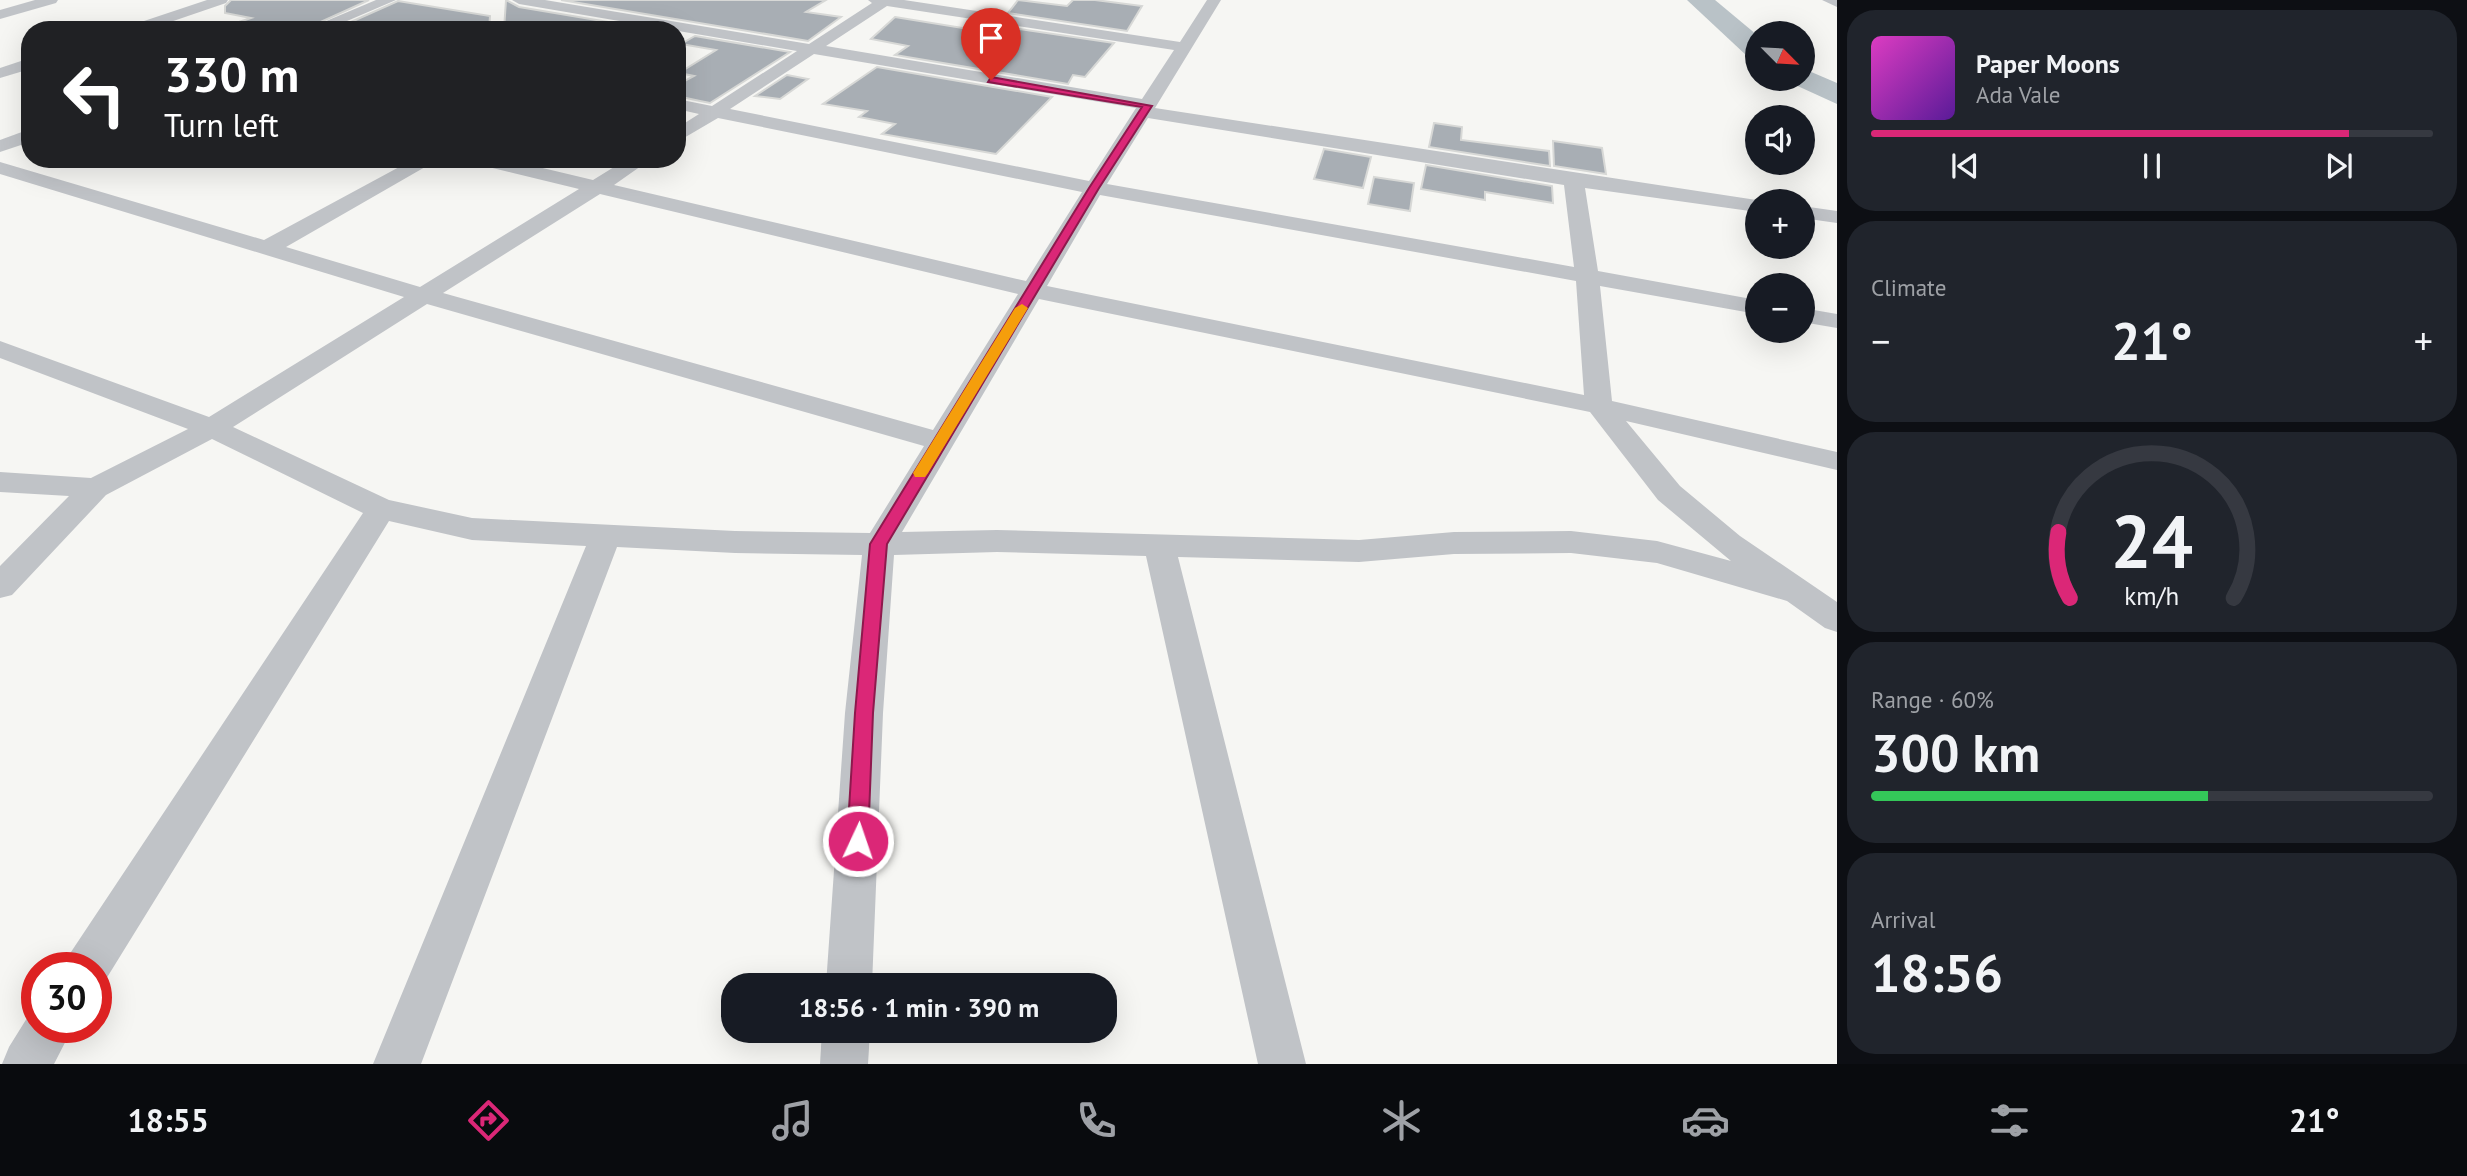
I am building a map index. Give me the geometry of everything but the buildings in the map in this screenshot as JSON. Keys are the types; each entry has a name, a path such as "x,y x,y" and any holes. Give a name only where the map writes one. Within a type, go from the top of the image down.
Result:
{"street":[{"path":"0,15 51,0"},
{"path":"158,21 221,0"},
{"path":"358,0 384,2"},
{"path":"519,0 640,21"},
{"path":"686,130 882,0 1184,47"},
{"path":"850,973 864,713 878,544 1094,188 1214,0"},
{"path":"1829,0 1837,3"},
{"path":"335,21 384,2"},
{"path":"686,29 1574,180 1745,204"},
{"path":"0,73 21,66"},
{"path":"686,106 1094,188 1745,305"},
{"path":"0,146 21,138"},
{"path":"0,168 422,295 939,441"},
{"path":"267,248 413,168"},
{"path":"517,168 1032,290 1599,406 1837,461"},
{"path":"0,586 95,488 212,428 627,168"},
{"path":"1574,180 1587,275 1599,406 1669,493 1729,544 1837,619"},
{"path":"1815,214 1837,217"},
{"path":"1815,317 1837,321"},
{"path":"0,349 212,428 381,509 472,529 605,538 878,544 997,541 1359,551 1454,543 1571,542 1657,552 1801,593"},
{"path":"0,482 95,488"},
{"path":"97,952 381,509"},
{"path":"397,1064 605,538"},
{"path":"1159,545 1282,1064"},
{"path":"26,1064 39,1043"},
{"path":"844,1064 845,1043"}],"waterway":[{"path":"1700,0 1745,39"},
{"path":"1815,84 1837,95"}],"slow traffic":[{"path":"920,473 1022,308"}],"route":[{"path":"858,841 864,713 878,544 1094,188 1148,106 991,80"}]}
